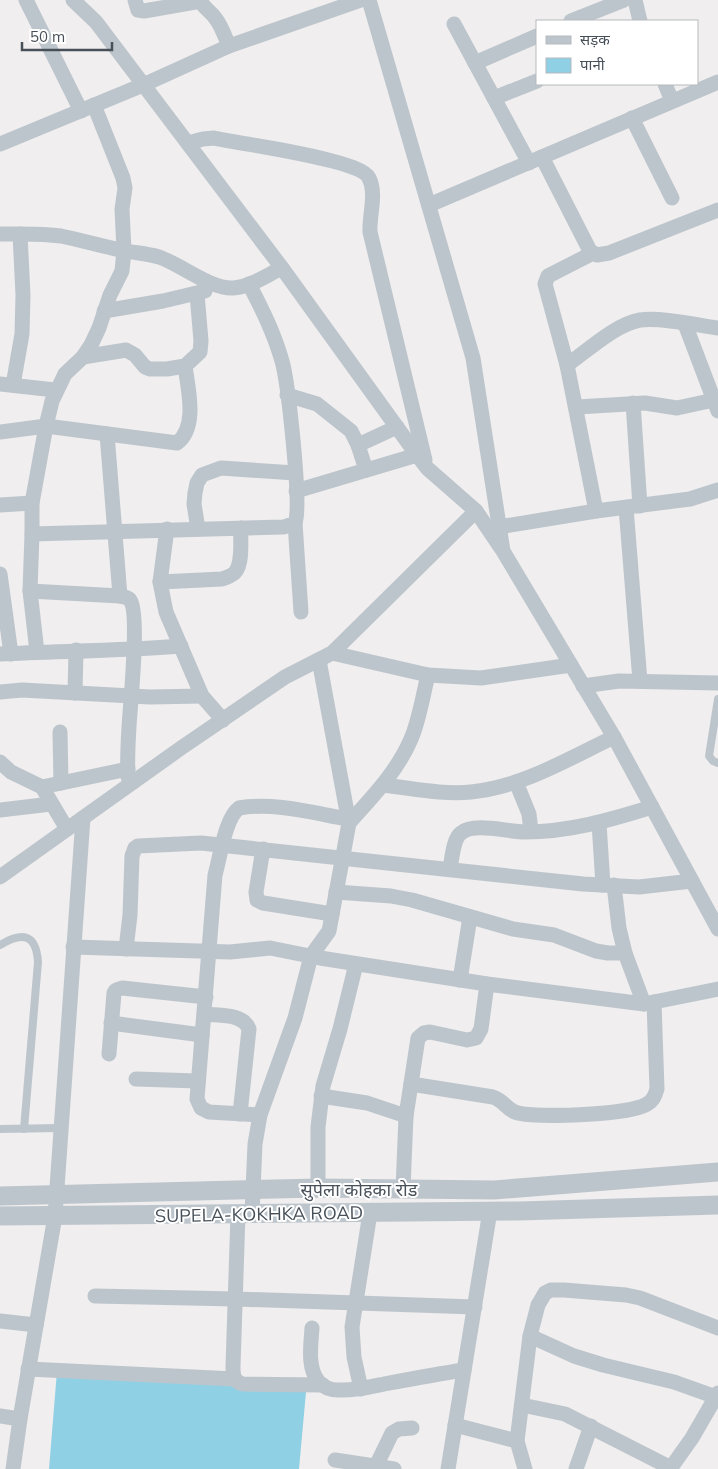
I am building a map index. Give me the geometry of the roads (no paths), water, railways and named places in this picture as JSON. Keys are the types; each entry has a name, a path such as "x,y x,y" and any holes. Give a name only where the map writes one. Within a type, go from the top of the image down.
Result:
{"street":[{"path":"26,0 87,108 123,178 125,188 122,209 124,251 122,271 110,295 99,328 83,356 65,374 55,390 46,426 32,503 30,591 37,652"},
{"path":"135,0 138,10 144,11 201,0 204,8 218,22 229,46"},
{"path":"0,144 143,85 229,46 361,0"},
{"path":"370,0 473,358 503,551"},
{"path":"574,20 624,0"},
{"path":"635,0 640,20"},
{"path":"81,2 282,268 427,468 476,511 503,551 614,737 718,930"},
{"path":"454,24 494,98 536,160 593,254"},
{"path":"475,63 536,36"},
{"path":"494,98 536,81"},
{"path":"429,205 718,82"},
{"path":"665,85 672,101"},
{"path":"632,118 672,198"},
{"path":"188,143 214,138 315,157 356,168 365,173 369,179 372,199 370,232 427,468"},
{"path":"596,511 577,407 544,284 548,276 593,254 602,255 609,253 718,210"},
{"path":"0,234 61,236 124,251 144,253 188,270 206,282 233,288 249,284 282,268"},
{"path":"20,234 23,295 22,334 6,385 55,390"},
{"path":"249,284 272,330 282,362 287,394 298,510 295,523 301,612"},
{"path":"104,311 163,302 220,286"},
{"path":"83,356 126,350 135,355 145,367 150,369 185,366 200,352 201,341 197,294"},
{"path":"567,365 610,334 640,320 718,328"},
{"path":"577,407 633,403 677,408 716,405 685,324"},
{"path":"0,432 46,426 177,443 187,431 189,418 185,366"},
{"path":"287,394 317,404 351,432 358,445 366,470"},
{"path":"633,403 633,507 640,681"},
{"path":"358,445 397,427"},
{"path":"107,434 120,596"},
{"path":"296,490 418,455"},
{"path":"198,529 194,493 202,475 221,468 295,473"},
{"path":"499,527 596,511 690,499 718,490"},
{"path":"0,505 32,503"},
{"path":"0,877 83,818 130,776 223,720 286,677 326,656 476,511"},
{"path":"32,534 284,527 295,523"},
{"path":"160,582 231,576 235,573 239,560 241,528"},
{"path":"167,529 160,582 166,612 202,696 223,720"},
{"path":"0,574 5,654 76,650 134,650 181,646"},
{"path":"30,591 120,596 130,599 133,609 134,650 129,724 130,776"},
{"path":"76,650 76,693"},
{"path":"326,656 428,676 480,678 571,665"},
{"path":"323,1385 243,1384 235,1379 232,1366 236,1299 245,1214 253,1190 255,1144 260,1115 295,1018 311,956 329,931 348,821 326,656"},
{"path":"348,821 383,785 399,762 412,738 428,676"},
{"path":"583,686 619,681 718,683"},
{"path":"0,692 22,690 132,696 202,696"},
{"path":"60,732 61,783"},
{"path":"383,785 438,791 470,792 496,788 530,777 614,737"},
{"path":"0,762 12,772 42,787 67,829"},
{"path":"42,787 61,783 130,776"},
{"path":"516,782 529,814 531,831"},
{"path":"0,810 51,804"},
{"path":"260,1115 209,1112 200,1108 197,1099 216,875 223,844 232,815 239,808 257,806 286,809 348,821"},
{"path":"450,869 457,838 466,830 486,828 548,831 599,823 652,807"},
{"path":"13,1469 28,1369 55,1216 83,818"},
{"path":"411,1084 493,1097 504,1102 510,1110 518,1114 559,1115 637,1109 652,1101 657,1089 649,1003 625,952 608,885 599,823"},
{"path":"126,949 130,915 132,856 135,848 138,846 201,843 223,844 342,858 639,887 692,881"},
{"path":"263,849 256,892 257,900 263,903 332,914"},
{"path":"336,892 398,897 513,929 554,935 596,951 608,953 625,952"},
{"path":"460,980 470,917"},
{"path":"73,948 210,952 270,948 356,964 487,984 649,1003 718,989"},
{"path":"318,1188 318,1127 321,1096 356,964"},
{"path":"403,1188 406,1116 418,1038 430,1032 472,1039 479,1034 487,984"},
{"path":"109,1054 114,993 119,989 206,996"},
{"path":"204,1014 240,1018 247,1023 249,1029 240,1114"},
{"path":"111,1023 202,1035"},
{"path":"136,1079 198,1081"},
{"path":"321,1096 367,1103 406,1116"},
{"name":"सुपेला कोहका रोड","path":"0,1196 318,1188 494,1190 718,1172"},
{"name":"SUPELA-KOKHKA ROAD","path":"0,1216 490,1212 718,1205"},
{"path":"448,1469 490,1212"},
{"path":"360,1389 352,1341 370,1213"},
{"path":"525,1469 517,1441 530,1336 541,1298 545,1293 551,1290 608,1292 633,1296 718,1328"},
{"path":"95,1296 356,1302 475,1307"},
{"path":"0,1321 36,1325"},
{"path":"312,1328 311,1362 313,1371 317,1379 330,1389 360,1389 464,1370"},
{"path":"522,1405 565,1414 671,1468 692,1438 717,1395 574,1356 530,1336"},
{"path":"28,1369 235,1379"},
{"path":"0,1416 20,1419"},
{"path":"456,1425 517,1441"},
{"path":"576,1469 591,1426"},
{"path":"376,1466 392,1433 399,1429 412,1428"},
{"path":"335,1460 394,1469"}],"lane":[{"path":"718,699 709,756 712,761 718,763"},
{"path":"0,945 17,936 22,936 31,942 37,954 24,1129"},
{"path":"0,1129 60,1128"}],"water":[{"path":"57,1371 306,1392 299,1469 49,1469"}]}
